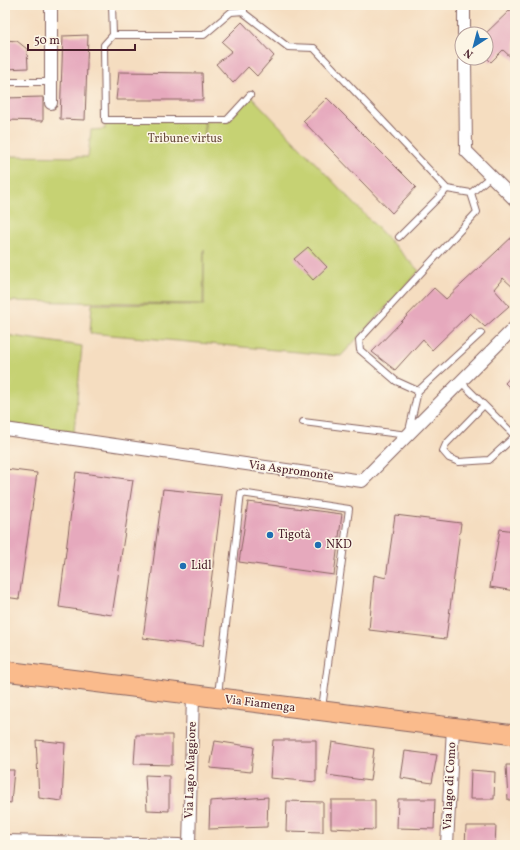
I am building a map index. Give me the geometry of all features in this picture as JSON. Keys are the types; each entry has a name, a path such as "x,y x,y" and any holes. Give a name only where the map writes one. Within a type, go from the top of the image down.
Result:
{"main road":[{"name":"Via Fiamenga","path":"5,672 515,735"}],"street":[{"path":"51,5 51,103"},
{"path":"464,5 464,26"},
{"path":"464,66 466,151 515,200"},
{"name":"Via Aspromonte","path":"5,429 362,481 515,327"},
{"name":"Via Lago Maggiore","path":"189,845 193,696"},
{"name":"Via lago di Como","path":"447,845 453,727"},
{"path":"5,841 179,845"}],"lane":[{"path":"112,5 113,35 104,45 105,120 227,120 250,95"},
{"path":"113,35 204,35 231,12 244,8 288,47 314,48 447,189 471,193 491,176"},
{"path":"5,82 51,82"},
{"path":"399,237 447,189"},
{"path":"418,391 396,381 378,366 360,350 359,340 477,212 471,193"},
{"path":"303,422 408,435 418,391 481,332"},
{"path":"461,382 484,405 515,436 489,460 459,462 449,458 443,451 446,444 484,405"},
{"path":"217,698 241,493 349,509 322,711"}],"green space":[{"name":"Tribune virtus","path":"251,96 419,271 341,356 90,333 92,304 204,305 204,249 203,304 5,301 5,156 88,157 91,130 105,129 105,120 204,120 205,144 205,121 228,121"},
{"path":"5,335 82,346 74,432 5,424"}],"building":[{"path":"510,10 515,15 515,61 503,50 494,59 493,26"},
{"path":"242,22 274,56 257,76 248,67 233,83 216,64 232,51 222,42"},
{"path":"88,35 85,120 60,119 63,36"},
{"path":"5,40 17,41 27,49 28,68 5,69"},
{"path":"119,72 202,73 203,100 116,100"},
{"path":"43,97 43,121 5,120 5,98"},
{"path":"327,98 416,187 392,213 303,121"},
{"path":"514,235 515,289 503,278 494,289 509,306 485,327 470,313 432,350 423,339 395,370 372,352 434,288 446,299"},
{"path":"308,247 327,267 313,280 294,259"},
{"path":"515,372 515,393 505,383"},
{"path":"5,469 37,473 19,599 5,597"},
{"path":"76,472 133,480 112,615 59,607"},
{"name":"Lidl","path":"163,489 222,495 203,646 143,638"},
{"path":"248,502 342,514 334,575 239,562"},
{"path":"395,515 461,523 446,639 369,630 374,575 386,578"},
{"path":"500,529 515,531 515,591 490,587"},
{"path":"136,735 172,735 172,765 134,764"},
{"path":"36,740 65,743 62,801 39,798"},
{"path":"273,740 316,740 316,782 270,778"},
{"path":"215,741 254,747 251,772 210,768"},
{"path":"332,742 374,749 370,781 327,775"},
{"path":"405,751 437,755 432,783 401,778"},
{"path":"506,765 515,765 515,800 508,800"},
{"path":"5,770 14,770 11,803 5,802"},
{"path":"471,770 495,772 494,799 470,799"},
{"path":"145,775 169,776 169,811 147,810"},
{"path":"268,797 267,827 209,829 210,801"},
{"path":"398,799 435,799 434,829 397,828"},
{"path":"331,800 375,800 375,830 331,828"},
{"path":"287,801 323,802 323,832 286,831"},
{"path":"466,826 496,826 495,844 465,845"}],"place":[{"name":"Tigotà","path":"270,535"},
{"name":"NKD","path":"318,545"},
{"name":"Lidl","path":"183,566"}]}
